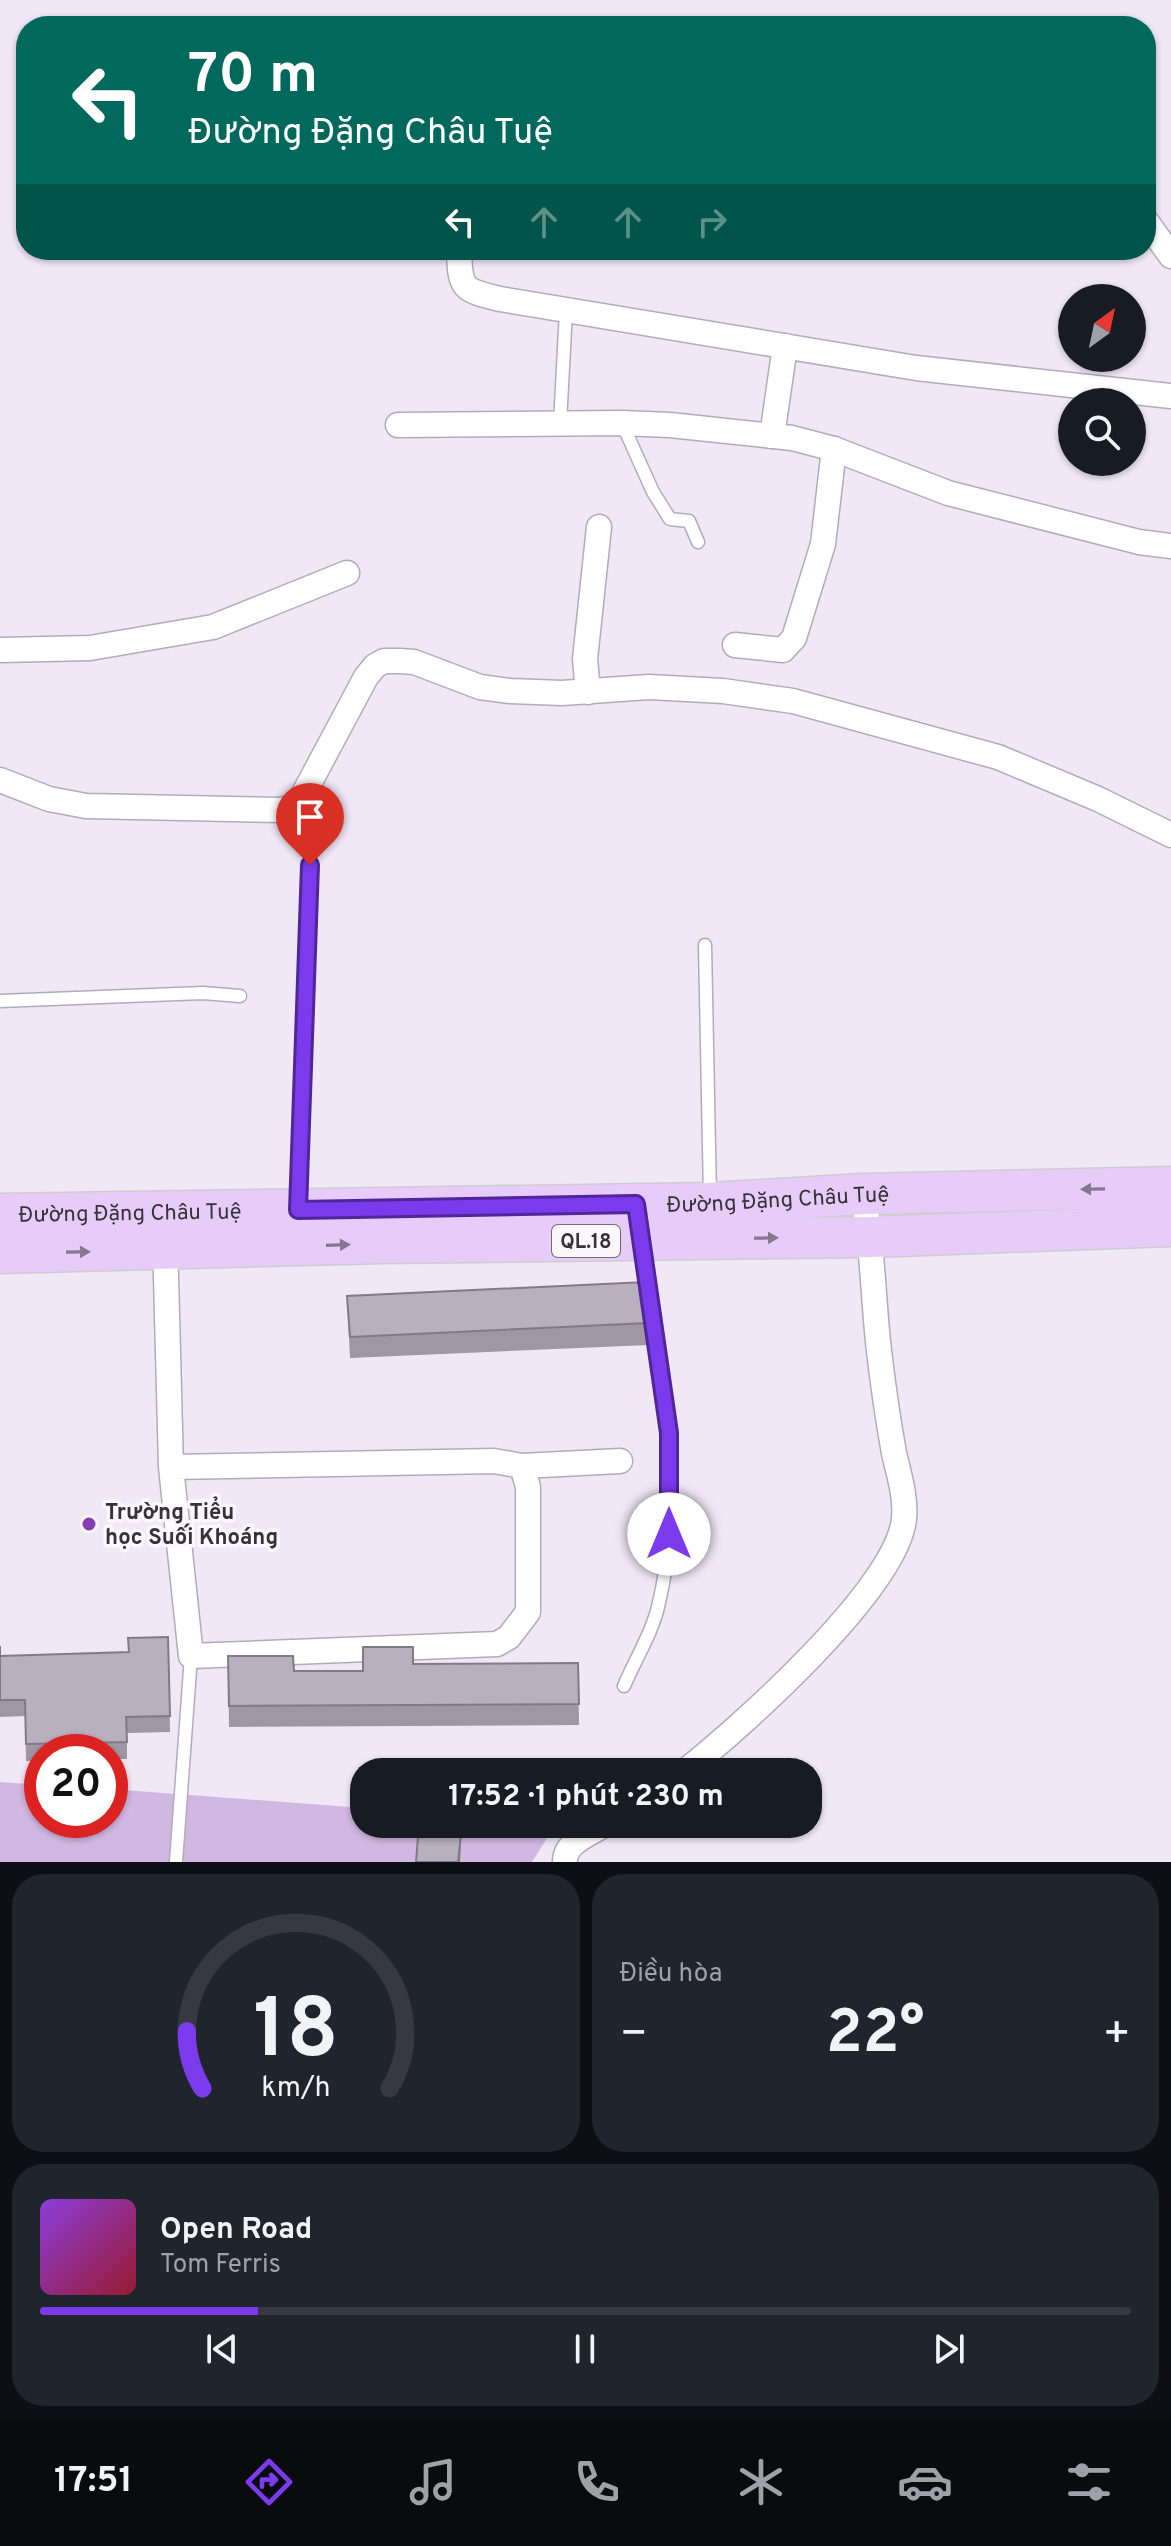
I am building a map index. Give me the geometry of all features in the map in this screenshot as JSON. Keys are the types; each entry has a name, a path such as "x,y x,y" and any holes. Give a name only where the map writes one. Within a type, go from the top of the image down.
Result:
{"main road":[{"name":"Đường Đặng Châu Tuệ","path":"710,1221 863,1194 1171,1187"},
{"name":"Đường Đặng Châu Tuệ","path":"0,1214 165,1231"},
{"name":"Đường Đặng Châu Tuệ","path":"0,1253 165,1231 710,1221 871,1237 1171,1226"}],"street":[{"path":"1156,235 1171,256"},
{"path":"459,260 463,286 471,292 566,311 916,368 1171,396"},
{"path":"772,436 785,346"},
{"path":"398,425 622,423 792,438 834,449 948,493 1139,542 1171,546"},
{"path":"735,645 783,650 794,638 823,544 834,449"},
{"path":"587,675 599,527"},
{"path":"0,650 90,648 213,627 347,573"},
{"path":"0,780 49,799 86,806 283,810 302,797 366,677 375,666 384,661 414,662 480,687 510,691 587,675 649,687 723,691 793,701 998,757 1098,799 1171,835"},
{"path":"700,1758 822,1645 881,1574 904,1520 902,1483 894,1454 879,1349 871,1237 863,1194"},
{"path":"165,1231 171,1467 191,1656 497,1644 509,1637 528,1612 528,1487 522,1466"},
{"path":"171,1467 494,1461 522,1466 620,1461"},
{"path":"565,1862 571,1845 582,1838"}],"lane":[{"path":"560,423 566,311"},
{"path":"622,423 653,492 670,519 689,521 698,542"},
{"path":"297,1228 310,865"},
{"path":"705,945 710,1221"},
{"path":"0,1001 203,993 240,996"},
{"path":"624,1686 658,1608 669,1534 669,1433 639,1222"},
{"path":"176,1862 191,1656"}],"shaded area":[{"path":"0,1782 24,1784 24,1838 128,1838 128,1790 350,1807 350,1838 547,1838 532,1862 0,1862"}],"building":[{"path":"646,1282 648,1323 350,1337 347,1296"},
{"path":"168,1637 170,1716 126,1717 127,1734 26,1734 25,1700 0,1700 0,1656 129,1652 128,1638"},
{"path":"363,1647 413,1647 413,1664 578,1663 579,1704 229,1706 228,1656 293,1656 294,1671 363,1671"},
{"path":"418,1838 461,1838 458,1862 416,1862"}],"place":[{"name":"Trường Tiểu học Suối Khoáng","path":"89,1524"}],"route":[{"path":"310,865 298,1210 636,1204 669,1433 669,1534"}]}
